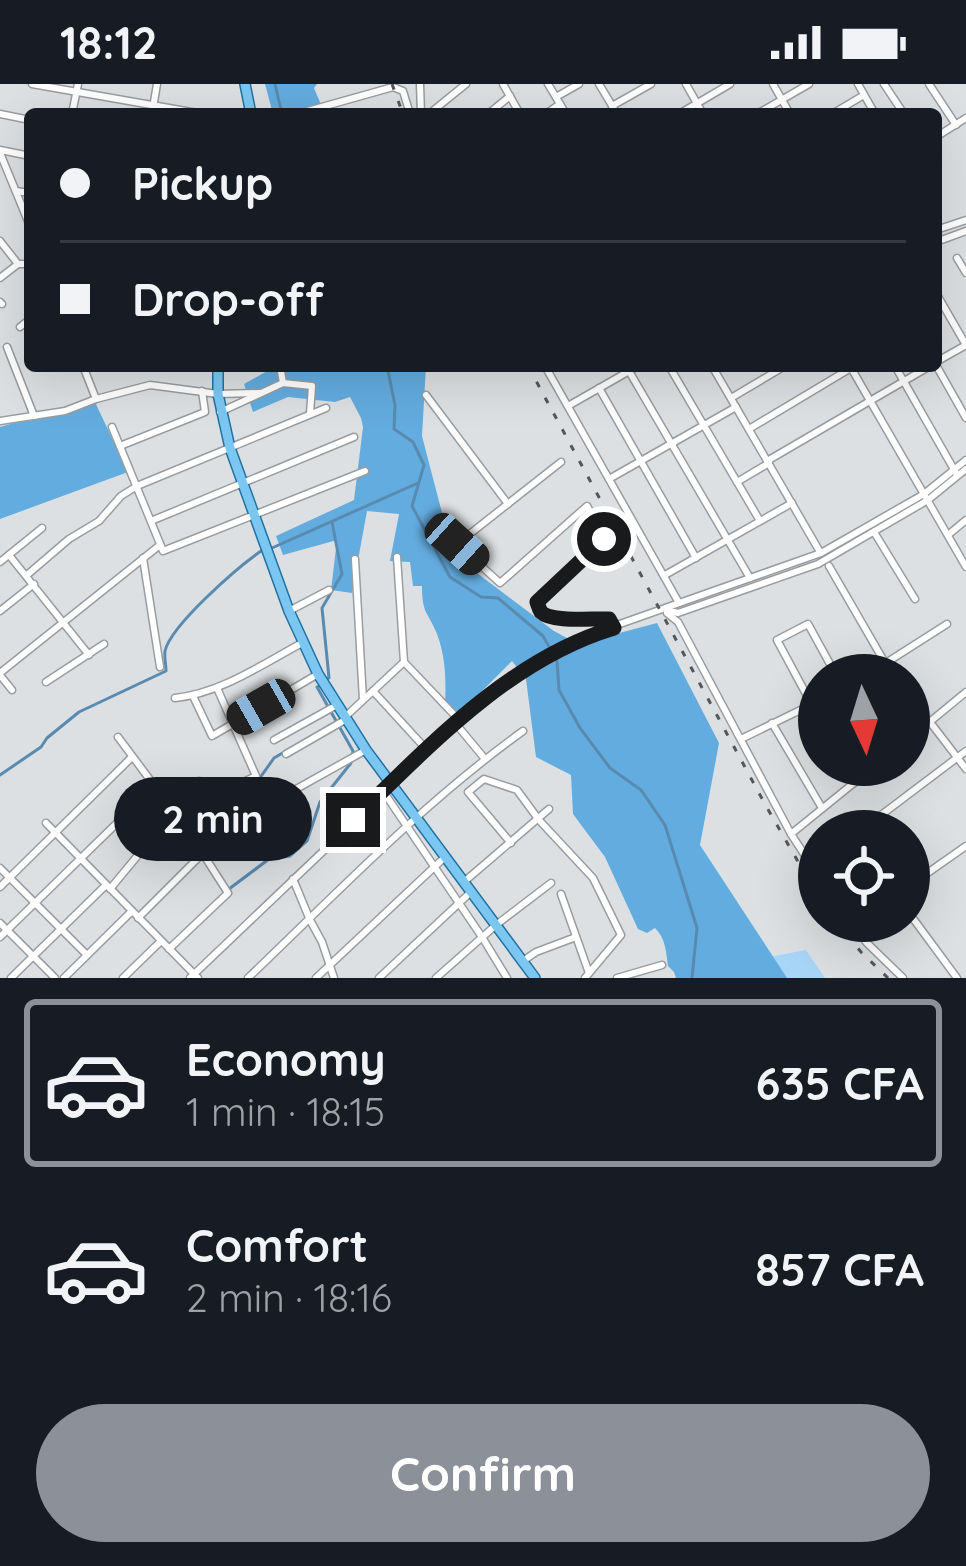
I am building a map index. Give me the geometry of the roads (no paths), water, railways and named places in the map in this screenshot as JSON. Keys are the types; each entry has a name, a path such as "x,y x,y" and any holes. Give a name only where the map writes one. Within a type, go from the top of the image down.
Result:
{"main road":[{"path":"218,372 220,412 230,448 289,610 318,674 387,787 417,818 535,978"}],"street":[{"path":"32,84 77,88 146,108"},
{"path":"433,108 466,84"},
{"path":"503,84 517,108"},
{"path":"548,84 562,108"},
{"path":"552,108 579,84"},
{"path":"617,108 650,84"},
{"path":"686,84 700,108"},
{"path":"689,108 730,84"},
{"path":"772,84 787,108"},
{"path":"768,108 809,84"},
{"path":"858,84 872,108"},
{"path":"929,84 956,124"},
{"path":"318,108 393,87 404,91 408,108"},
{"path":"842,108 864,95"},
{"path":"495,108 510,96"},
{"path":"942,133 966,118"},
{"path":"0,152 4,173 24,211"},
{"path":"16,191 24,193"},
{"path":"0,242 18,264"},
{"path":"957,258 966,273"},
{"path":"0,278 24,264"},
{"path":"942,303 966,345"},
{"path":"20,327 24,324"},
{"path":"7,347 34,416"},
{"path":"85,372 96,399"},
{"path":"281,372 283,382"},
{"path":"549,372 682,608"},
{"path":"566,406 622,372"},
{"path":"630,372 753,583"},
{"path":"673,372 760,521"},
{"path":"716,372 879,654"},
{"path":"731,398 775,372"},
{"path":"749,429 843,372"},
{"path":"854,372 966,567"},
{"path":"898,372 956,473"},
{"path":"736,482 919,372"},
{"path":"939,372 966,418"},
{"path":"220,412 283,382 312,386 310,414"},
{"path":"0,421 65,411 150,385 218,394 260,393"},
{"path":"599,388 696,558"},
{"path":"120,446 206,412 202,391"},
{"path":"425,395 508,503"},
{"path":"608,479 736,407"},
{"path":"27,575 69,539 99,521 136,486 326,408"},
{"path":"112,427 163,551 365,471"},
{"path":"151,521 354,437"},
{"path":"46,823 194,977 387,787 490,694 583,637 665,610 678,613 825,560 926,497 966,460"},
{"path":"561,462 457,544 500,584 586,506 604,539 537,602 538,608 547,616 609,619 614,628"},
{"path":"956,473 966,469"},
{"path":"825,560 926,497"},
{"path":"664,576 792,503"},
{"path":"948,535 966,520"},
{"path":"0,562 42,528"},
{"path":"874,532 915,599"},
{"path":"12,690 0,674 160,545"},
{"path":"9,555 89,656"},
{"path":"398,557 404,662 484,759"},
{"path":"143,558 160,668"},
{"path":"355,560 363,700"},
{"path":"0,611 34,584"},
{"path":"289,610 328,590"},
{"path":"665,610 678,622 798,845"},
{"path":"798,674 777,640 808,624 824,654"},
{"path":"900,654 947,624"},
{"path":"175,698 217,688 303,643"},
{"path":"46,682 104,644"},
{"path":"286,754 345,719 404,662"},
{"path":"193,696 212,736 318,674"},
{"path":"210,798 256,776 217,688"},
{"path":"373,691 427,750"},
{"path":"966,692 930,722 966,769"},
{"path":"274,740 337,705"},
{"path":"740,739 798,710"},
{"path":"772,723 822,809"},
{"path":"248,978 417,818 523,731"},
{"path":"118,736 228,892 169,950"},
{"path":"0,923 4,933 60,978 228,827 366,750"},
{"path":"888,810 966,751"},
{"path":"0,887 132,758"},
{"path":"511,843 469,792 484,779 517,790 593,878 621,935 586,976"},
{"path":"199,781 228,827"},
{"path":"791,834 850,786"},
{"path":"387,787 407,827 504,977"},
{"path":"4,933 154,788"},
{"path":"263,807 286,851"},
{"path":"379,978 549,809"},
{"path":"189,832 218,811"},
{"path":"11,978 108,887 174,812"},
{"path":"930,871 966,846"},
{"path":"316,978 446,856"},
{"path":"0,868 87,955"},
{"path":"293,879 334,978"},
{"path":"436,978 551,883"},
{"path":"561,894 586,976"},
{"path":"523,961 576,938"},
{"path":"123,978 161,941"},
{"path":"866,942 903,978"},
{"path":"930,942 957,978"},
{"path":"617,978 662,965"}],"waterway":[{"path":"275,84 281,108"},
{"path":"388,372 394,429 413,442 424,465 412,506 450,577 481,597 498,598 543,636 557,661 559,690 580,728 610,768 641,790 665,825 697,928 692,978"},
{"path":"272,548 418,483"},
{"path":"327,679 322,608 342,574 332,522"},
{"path":"0,775 41,747 79,712 166,671 165,651 179,627 261,551"},
{"path":"229,889 269,859 290,856 307,841 320,802 351,763 353,751 319,686"},
{"path":"228,818 224,804 228,797 257,782 274,758 334,723"}],"railway":[{"path":"392,84 401,108"},
{"path":"531,372 798,862"},
{"path":"853,942 888,978"}]}
